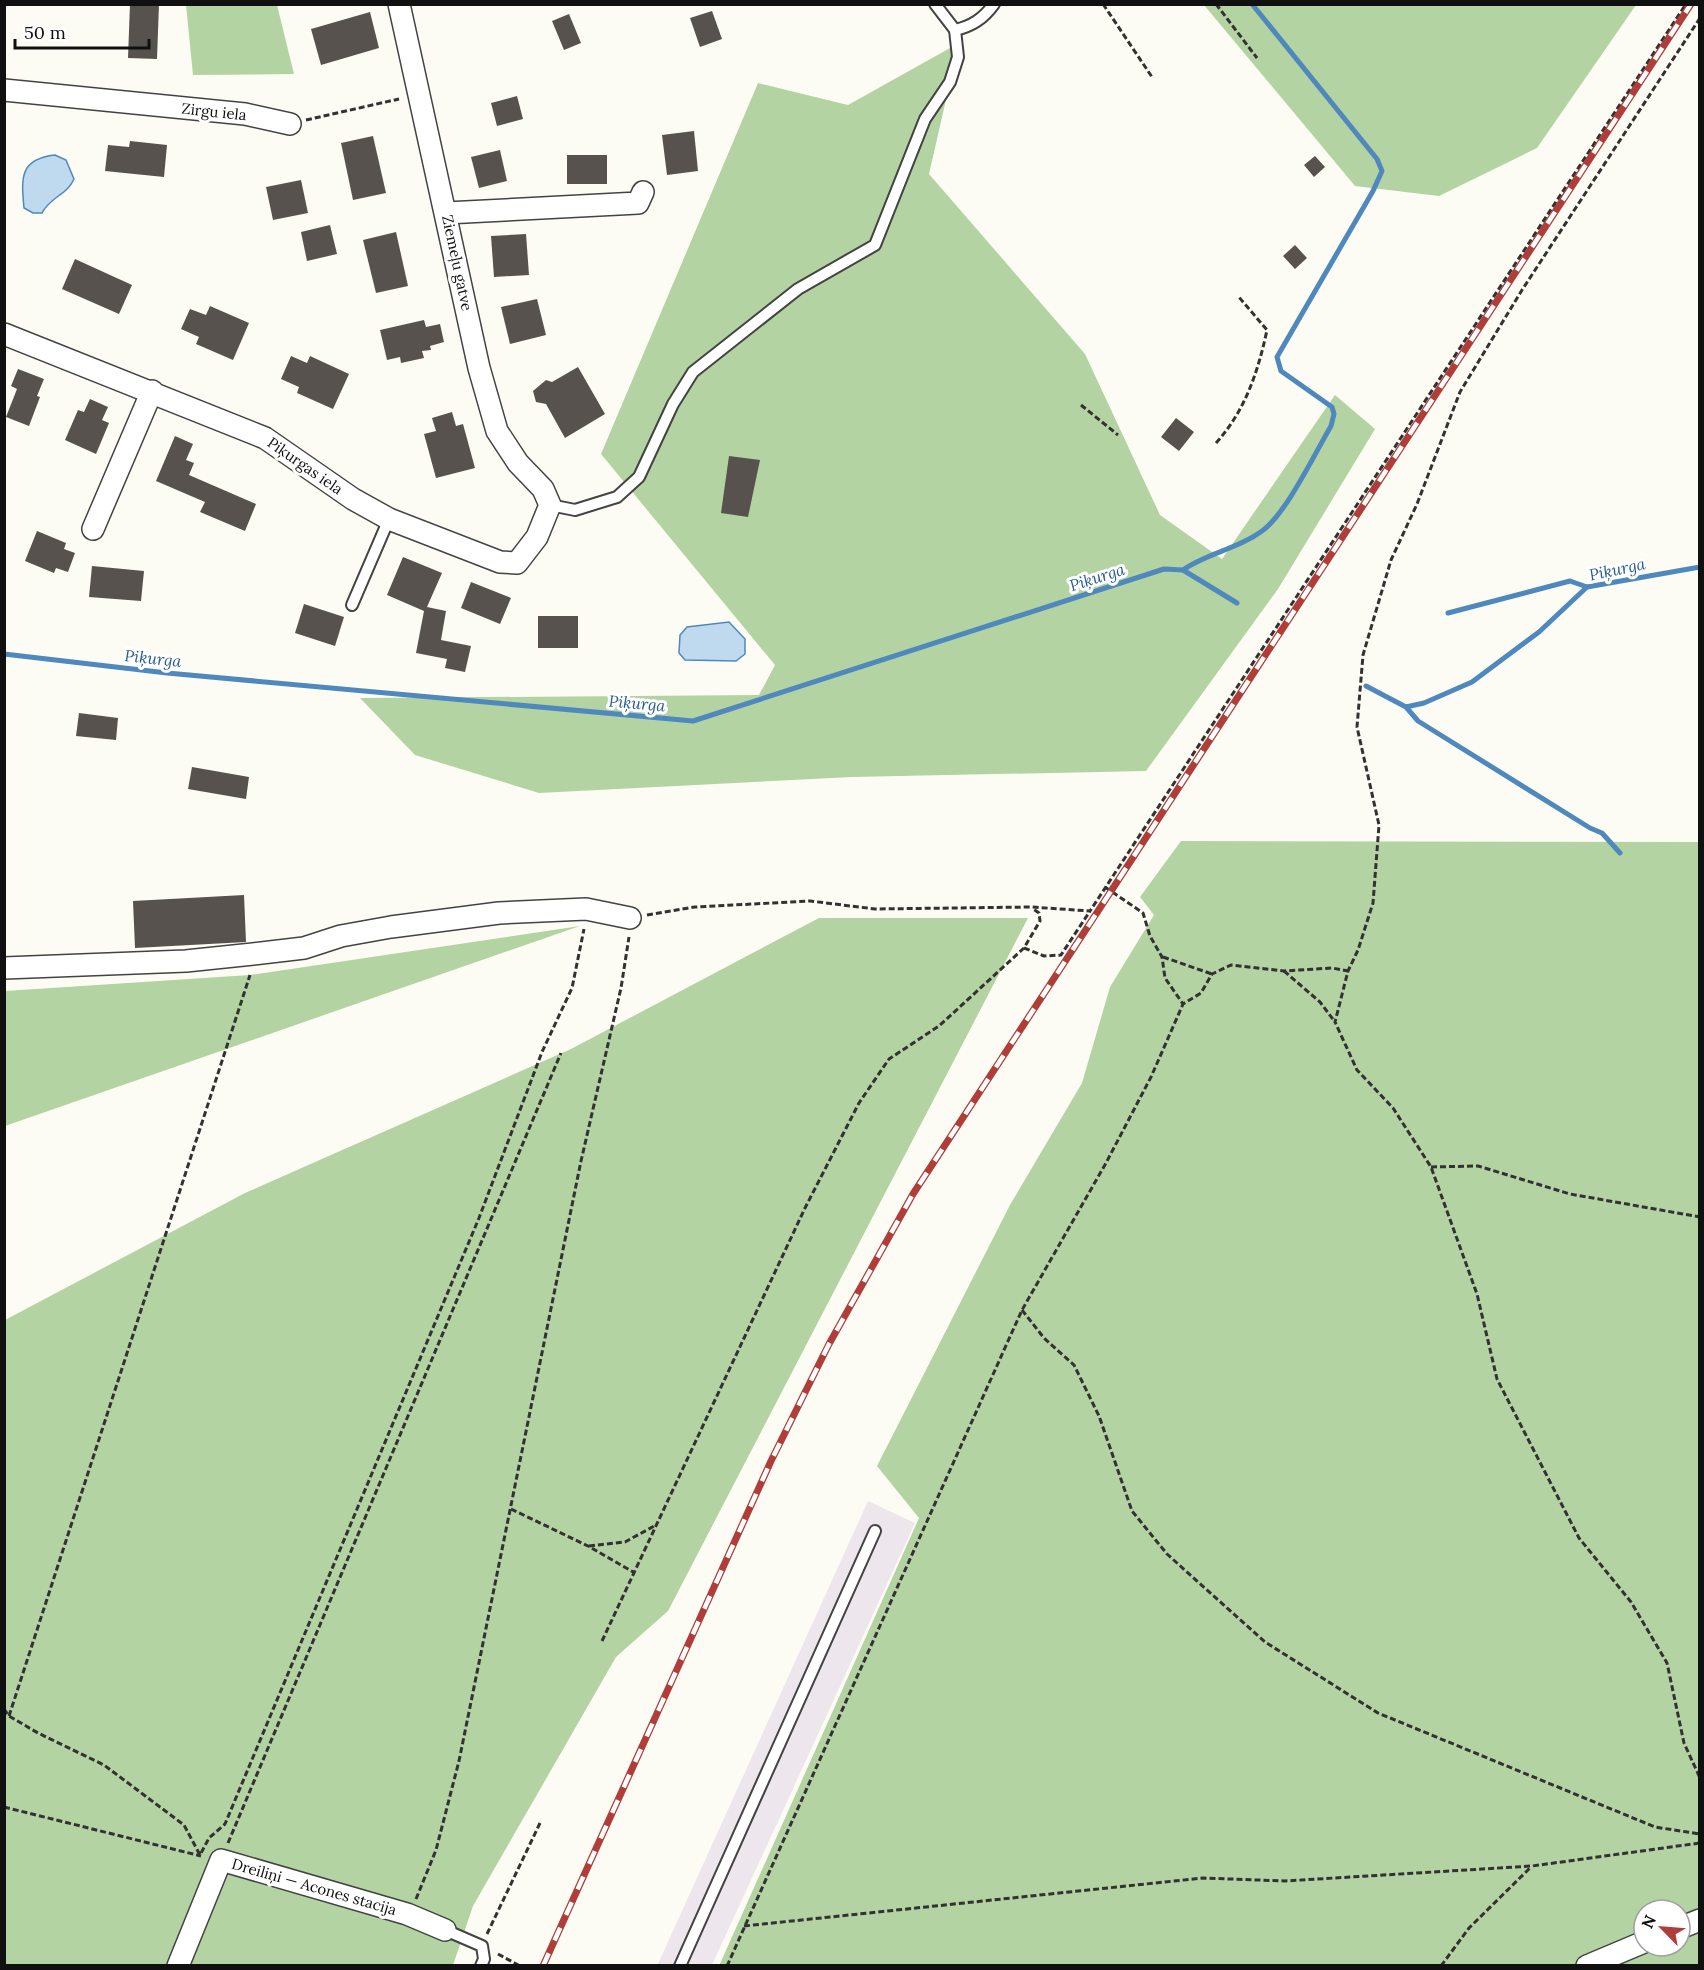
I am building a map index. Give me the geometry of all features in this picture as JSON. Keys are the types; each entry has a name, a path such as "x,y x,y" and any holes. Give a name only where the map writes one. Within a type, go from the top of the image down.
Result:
{"street":[{"name":"Ziemeļu gatve","path":"399,4 479,368 497,431 518,463 543,489 550,505"},
{"name":"Zirgu iela","path":"4,90 245,114 290,124"},
{"path":"446,213 638,203 643,192"},
{"name":"Piķurgas iela","path":"4,334 152,391 265,438 353,499 389,519 500,562 517,563 537,537 550,505"},
{"path":"93,530 152,391"},
{"path":"4,968 186,961 242,955 304,948 341,936 391,927 499,913 586,909 630,918"},
{"name":"Dreiliņi — Acones stacija","path":"178,1965 221,1860 407,1914 445,1930"},
{"path":"1587,1965 1632,1947"}],"lane":[{"path":"550,505 575,510 617,497 639,477 673,404 693,372 798,289 875,245 925,119 950,82 958,57 955,30 935,4"},
{"path":"955,30 970,26 987,14 994,4"},
{"path":"352,605 389,519"},
{"path":"680,1965 875,1531"},
{"path":"445,1930 482,1946 484,1959 481,1965"}],"path":[{"path":"1103,4 1152,77"},
{"path":"1216,4 1257,58"},
{"path":"1024,948 1044,956 1061,955 1686,4"},
{"path":"1335,1022 1348,971 1358,950 1373,903 1376,879 1379,825 1357,727 1363,655 1391,560 1417,504 1460,392 1522,290 1700,18"},
{"path":"290,124 420,94"},
{"path":"1216,443 1231,427 1247,399 1267,330 1238,296"},
{"path":"1081,405 1118,435"},
{"path":"1105,887 1143,913 1150,936 1162,957 1165,978 1183,1004"},
{"path":"407,1914 424,1884 436,1850 459,1761 580,1161 625,967 629,946 630,918 695,907 810,901 896,910 1031,907 1090,911"},
{"path":"602,1641 800,1219 859,1103 889,1059 939,1026 1024,948 1040,921 1039,913 1031,907"},
{"path":"200,1856 209,1838 225,1824 232,1809 270,1712 478,1218 542,1052 572,988 583,944 586,909"},
{"path":"1162,957 1212,974"},
{"path":"727,1965 1022,1310 1106,1163 1151,1077 1183,1004 1201,993 1212,974 1231,965 1284,971 1332,968 1348,971"},
{"path":"1284,971 1320,1002 1335,1022 1357,1070 1393,1108 1431,1167 1478,1294 1497,1379 1579,1539 1631,1602 1667,1663 1684,1743 1700,1778"},
{"path":"9,1716 250,975"},
{"path":"4,1807 221,1860 561,1053"},
{"path":"1431,1167 1478,1166 1570,1194 1700,1217"},
{"path":"1022,1310 1044,1338 1074,1365 1099,1416 1132,1511 1167,1554 1264,1642 1378,1713 1655,1827 1700,1834"},
{"path":"510,1509 588,1546 635,1573"},
{"path":"588,1546 625,1542 658,1524"},
{"path":"4,1709 9,1716 38,1733 104,1765 184,1825 200,1856"},
{"path":"482,1946 541,1821"},
{"path":"744,1926 1203,1878 1284,1881 1532,1866 1700,1843"},
{"path":"1441,1965 1469,1928 1532,1866"},
{"path":"508,1960 520,1965"}],"shaded area":[{"path":"868,1501 915,1523 712,1965 657,1966"}],"green space":[{"path":"186,5 277,5 294,74 193,75"},
{"path":"1204,5 1636,5 1537,148 1439,196 1355,186"},
{"path":"959,43 929,174 1085,354 1160,515 1222,559 1335,395 1375,429 1278,589 1146,771 852,777 539,793 415,755 360,698 759,695 775,665 601,454 758,83 848,105"},
{"path":"1181,841 1699,842 1699,1965 719,1966 919,1518 877,1466 1010,1205 1082,1083 1110,987 1154,915 1140,897"},
{"path":"819,918 1028,918 668,1611 616,1657 473,1906 453,1965 5,1966 5,1320 245,1193 571,1049"},
{"path":"580,926 5,1126 5,991 250,975"}],"water":[{"path":"55,155 66,160 74,179 42,213 33,213 24,208 25,171 35,161"},
{"path":"729,622 745,639 745,654 736,661 685,660 679,653 680,635 687,627"}],"building":[{"path":"130,4 159,4 157,59 128,58"},
{"path":"712,11 722,39 700,47 690,18"},
{"path":"370,12 379,48 321,65 311,29"},
{"path":"569,14 581,43 564,50 552,21"},
{"path":"517,96 523,119 497,126 491,103"},
{"path":"694,131 698,171 667,175 662,135"},
{"path":"373,136 386,193 353,200 341,143"},
{"path":"130,141 167,145 164,177 105,171 108,145 129,147"},
{"path":"500,150 507,181 479,188 471,157"},
{"path":"567,155 607,155 607,184 567,184"},
{"path":"1315,156 1325,167 1314,177 1304,165"},
{"path":"301,180 308,213 273,220 266,187"},
{"path":"330,225 337,254 307,261 301,232"},
{"path":"396,232 408,286 376,293 363,240"},
{"path":"526,234 529,275 494,277 491,236"},
{"path":"1295,245 1307,258 1295,269 1283,256"},
{"path":"75,259 132,285 119,314 62,289"},
{"path":"537,299 546,335 510,344 501,307"},
{"path":"210,306 249,323 233,360 196,344 199,337 181,329 190,309 206,315"},
{"path":"424,320 426,327 440,324 444,342 430,346 431,350 422,351 424,358 401,363 400,357 387,360 380,330"},
{"path":"291,356 307,363 310,356 349,374 333,409 297,393 299,387 281,379"},
{"path":"578,367 605,414 565,438 546,404 536,402 533,391 546,380 552,382"},
{"path":"18,369 44,379 29,426 6,417 17,389 11,386"},
{"path":"90,399 108,407 102,420 109,423 96,454 65,440 78,410 84,412"},
{"path":"452,412 456,426 463,424 475,468 436,478 424,434 436,431 432,418"},
{"path":"1176,418 1194,432 1179,451 1161,437"},
{"path":"175,436 193,444 186,460 194,463 189,475 256,504 245,531 200,512 205,502 156,481"},
{"path":"729,456 760,460 748,517 721,513"},
{"path":"37,531 66,543 64,549 75,553 68,572 56,568 54,573 25,561"},
{"path":"403,557 442,573 427,607 446,611 441,640 471,646 465,672 445,668 447,659 416,653 424,611 387,595"},
{"path":"92,566 144,571 141,601 89,597"},
{"path":"471,582 511,598 500,624 461,608"},
{"path":"304,604 344,617 335,646 295,633"},
{"path":"538,616 578,616 578,648 538,648"},
{"path":"79,713 118,718 116,740 76,736"},
{"path":"192,767 249,777 246,799 188,789"},
{"path":"244,895 246,942 135,948 133,901"}],"waterway":[{"path":"1183,570 1202,559 1253,537 1271,523 1290,497 1331,426 1334,414 1332,407 1281,371 1277,357 1373,191 1382,171 1377,159 1252,4"},
{"name":"Piķurga","path":"1366,686 1406,707 1424,703 1472,682 1539,632 1587,587 1700,567"},
{"name":"Piķurga","path":"4,654 167,673 693,721 1164,569 1183,570 1237,603"},
{"path":"1448,613 1570,581 1587,587"},
{"path":"1406,707 1418,721 1590,828 1602,833 1620,853"}],"railway":[{"path":"543,1966 771,1461 829,1344 913,1194 1691,4"}]}
